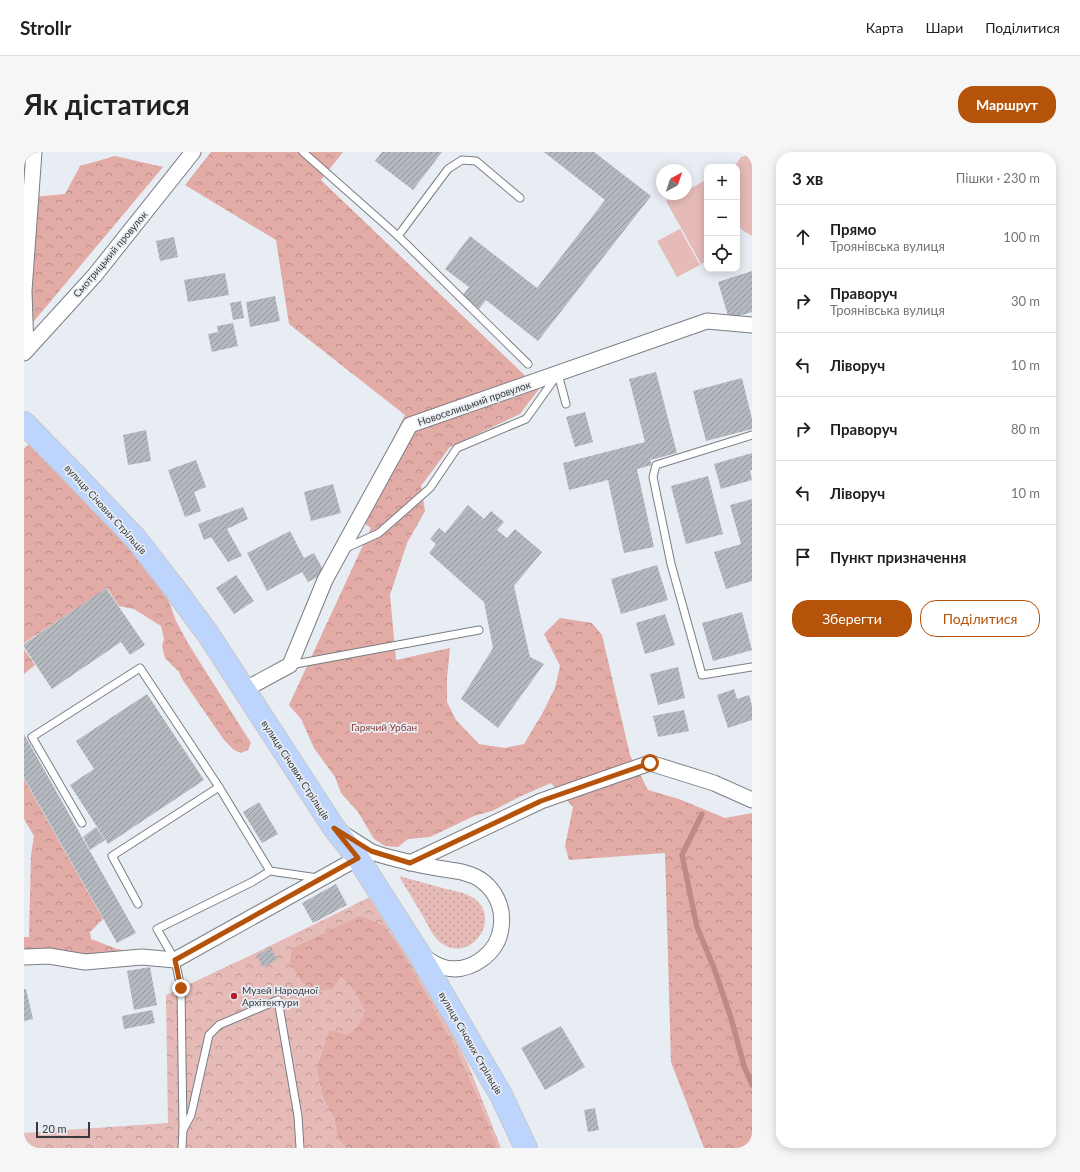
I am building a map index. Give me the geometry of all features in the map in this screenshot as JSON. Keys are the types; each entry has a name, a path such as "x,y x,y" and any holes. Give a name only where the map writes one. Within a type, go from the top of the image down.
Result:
{"main road":[{"name":"вулиця Січових Стрільців","path":"24,423 136,540 208,634 334,828 358,858 418,952 501,1096 526,1148"}],"street":[{"path":"25,352 24,291 34,152"},
{"name":"Смотрицький провулок","path":"25,352 95,275 193,152"},
{"name":"Новоселицький провулок","path":"290,665 326,580 410,425 707,321 752,325"},
{"path":"244,690 290,665"},
{"path":"410,863 541,801 650,763 714,783 752,800"},
{"path":"334,828 371,851 410,863 474,876 484,882 495,894 500,905 502,919 501,933 493,948 486,956 470,965 457,968 446,968 430,961 418,952"},
{"path":"24,957 49,956 86,962 142,957 175,960 358,858"}],"lane":[{"path":"303,152 398,236 528,364"},
{"path":"398,236 448,170 462,160 476,161 520,198"},
{"path":"558,374 566,404"},
{"path":"342,549 379,533 430,488 457,448 526,419 558,374"},
{"path":"752,435 656,465 653,477 671,564 702,675 752,667"},
{"path":"290,665 479,630"},
{"path":"82,822 32,737 140,668 219,787 270,871"},
{"path":"138,904 112,856 219,787"},
{"path":"182,1148 181,988 175,960 157,929 252,882 270,871 320,878"},
{"path":"183,1130 191,1115 209,1035 219,1025 278,1000 298,1116 300,1148"}],"green space":[{"path":"24,152 29,152 32,197 65,194 80,166 115,156 163,167 24,333"},
{"name":"Гарячий Урбан","path":"211,152 343,152 321,180 539,389 520,414 450,447 421,486 425,511 407,543 390,595 396,660 450,648 447,678 447,702 456,720 479,744 505,748 524,744 542,714 555,688 560,666 544,634 560,618 592,623 602,635 630,755 648,790 679,799 725,818 752,813 752,1148 704,1148 671,1062 665,853 569,860 565,846 573,807 551,783 492,811 474,816 430,837 408,839 398,847 385,846 374,839 358,812 341,793 335,777 314,748 301,719 289,705 371,528 354,516 405,415 289,324 276,240 185,185"},
{"path":"752,154 752,236 740,228 740,164 736,164 741,157"},
{"path":"704,181 704,262 701,264 666,201 692,200 692,188"},
{"path":"680,229 700,265 677,277 657,241"},
{"path":"32,444 76,488 132,552 167,596 176,621 189,645 251,743 248,750 241,753 234,750 224,740 182,679 179,672 165,658 162,646 164,638 161,626 134,609 119,606 107,588 24,643 24,449 26,446"},
{"path":"24,649 35,665 24,674"},
{"path":"24,779 103,919 90,932 91,939 117,949 134,952 137,963 24,951 24,937 29,937 31,855 34,836 24,819"},
{"path":"399,876 461,892 475,899 482,908 485,918 484,928 479,937 472,944 462,948 452,948 441,943 431,932"},
{"path":"372,896 424,980 468,1064 501,1148 498,1148 458,1052 397,943 384,925 360,915 292,948 289,961 302,983 317,992 333,989 341,976 356,992 365,1011 359,1025 348,1035 329,1030 316,1069 323,1098 334,1118 338,1140 347,1148 24,1148 24,1133 168,1123 166,995"},
{"path":"360,915 384,925 413,970 458,1052 498,1148 347,1148 338,1140 334,1118 323,1098 316,1069 329,1030 341,977 333,989 317,992 302,983 289,962 292,948"}],"building":[{"path":"382,152 442,152 413,190 375,161"},
{"path":"544,152 594,152 651,196 538,341 486,300 479,309 463,295 469,287 445,269 470,236 537,288 605,200"},
{"path":"174,237 178,257 160,261 156,241"},
{"path":"752,271 752,312 729,319 718,282"},
{"path":"225,273 229,295 188,302 184,280"},
{"path":"275,296 280,321 250,327 246,302"},
{"path":"241,301 244,318 233,320 230,303"},
{"path":"233,323 238,346 212,352 208,334 218,332 217,326"},
{"path":"656,372 677,453 650,460 652,465 637,469 654,547 624,553 608,480 569,490 563,463 645,442 629,379"},
{"path":"742,378 752,419 752,429 706,441 693,391"},
{"path":"585,412 593,442 575,447 566,417"},
{"path":"146,430 151,461 128,465 123,435"},
{"path":"752,453 752,470 750,470 752,480 721,489 714,464"},
{"path":"196,460 206,487 194,492 201,511 185,517 168,470"},
{"path":"708,476 723,534 686,544 671,486"},
{"path":"333,484 341,513 311,521 304,492"},
{"path":"752,499 752,581 726,589 714,552 741,544 730,505"},
{"path":"468,505 484,519 491,511 504,522 497,530 507,538 515,529 542,552 514,586 530,657 544,664 498,728 461,699 493,648 484,602 429,553 436,544 430,539 439,528 445,533"},
{"path":"243,507 248,519 227,529 242,556 228,562 211,537 204,540 198,524"},
{"path":"290,531 304,558 314,553 325,573 308,582 302,572 267,591 247,553"},
{"path":"657,565 668,600 621,614 611,579"},
{"path":"236,575 254,601 234,614 216,588"},
{"path":"106,588 145,645 130,655 121,642 52,689 24,647 24,644"},
{"path":"742,612 752,650 713,661 702,623"},
{"path":"665,614 675,645 645,654 636,623"},
{"path":"678,667 685,698 658,705 650,674"},
{"path":"734,689 737,699 749,695 752,706 752,720 728,728 717,695"},
{"path":"147,694 204,780 108,844 70,785 94,769 76,741"},
{"path":"684,710 689,731 658,737 653,716"},
{"path":"24,734 136,933 117,943 24,778"},
{"path":"259,802 278,834 262,843 243,812"},
{"path":"96,827 105,840 90,850 83,837"},
{"path":"336,884 347,905 313,923 302,903"},
{"path":"271,948 277,960 262,967 257,955"},
{"path":"150,967 157,1005 134,1010 127,971"},
{"path":"24,989 26,989 33,1019 24,1021"},
{"path":"152,1010 155,1023 124,1029 122,1016"},
{"path":"561,1026 585,1067 545,1090 521,1048"},
{"path":"595,1108 599,1130 588,1132 584,1110"}],"waterway":[{"path":"702,814 682,855 697,927 714,968 731,1018 744,1066 752,1085"}],"place":[{"name":"Музей Народної Архітектури","path":"234,996"}],"route":[{"path":"181,988 175,960 358,858 334,828 371,851 410,863 541,801 650,763"}]}
